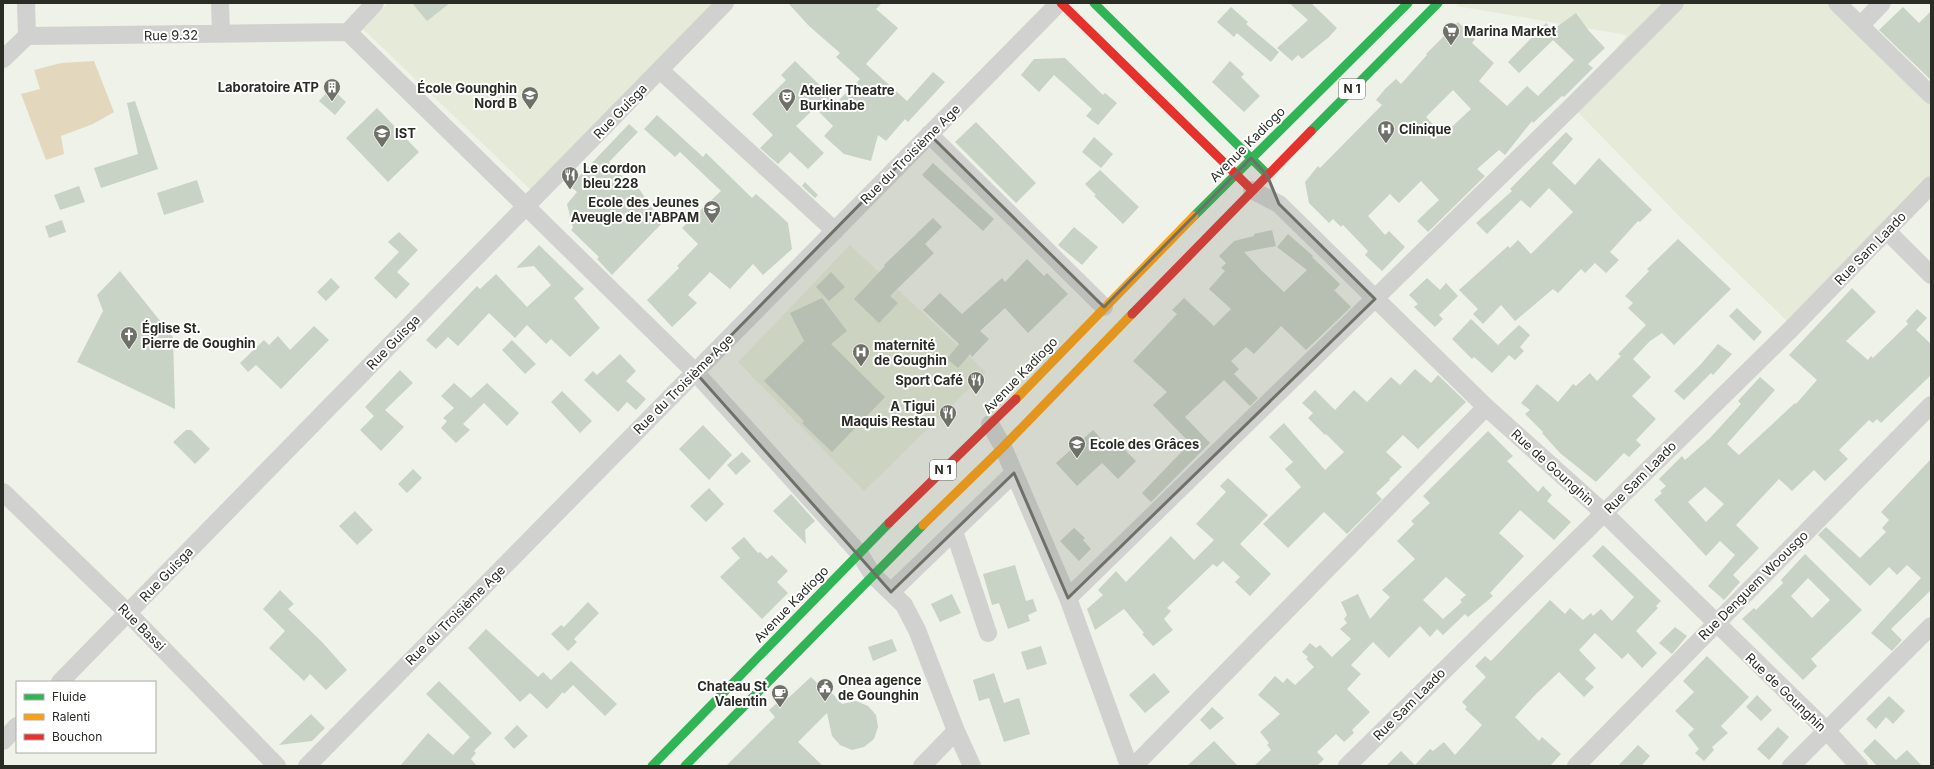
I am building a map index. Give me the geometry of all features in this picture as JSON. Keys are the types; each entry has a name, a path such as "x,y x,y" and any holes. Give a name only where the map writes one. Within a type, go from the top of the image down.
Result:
{"main road":[{"path":"1060,3 1252,190"},
{"path":"1094,3 1267,175"},
{"name":"Avenue Kadiogo","path":"652,766 859,553 990,424 1251,158 1408,3"},
{"name":"N 1","path":"685,766 874,574 1003,447 1252,190 1438,3"}],"street":[{"path":"3,59 27,36 26,3"},
{"path":"220,3 220,34"},
{"path":"375,3 348,32 695,372 859,553 874,574 904,606 917,630 956,731 972,766"},
{"name":"Rue Guisga","path":"61,681 726,3"},
{"name":"Rue du Troisième Age","path":"307,766 929,134 1060,3"},
{"path":"1068,598 1376,299 1675,3"},
{"path":"1837,3 1931,95"},
{"path":"1861,25 1882,3"},
{"name":"Rue 9.32","path":"27,36 348,32"},
{"path":"660,70 834,231"},
{"path":"929,134 1104,308"},
{"name":"Rue de Gounghin","path":"1267,175 1279,204"},
{"name":"Rue Sam Laado","path":"1346,766 1793,327 1931,186"},
{"name":"Rue de Gounghin","path":"1252,190 1279,204 1486,407 1604,513 1826,730 1859,766"},
{"path":"1887,231 1931,274"},
{"name":"Rue Denguem Woousgo","path":"1576,766 1931,405"},
{"path":"1134,766 1486,407"},
{"path":"990,424 1003,447 1068,598 1129,766"},
{"path":"891,592 1014,473"},
{"name":"Rue Bassi","path":"3,492 128,613 277,766"},
{"path":"954,531 988,633"},
{"path":"1791,766 1931,626"},
{"path":"3,741 16,727"},
{"path":"922,766 956,731"}],"highlighted area":[{"path":"929,134 1104,307 1251,158 1267,175 1279,204 1375,299 1068,598 1014,473 891,592 695,372"}],"shaded area":[{"name":"École Gounghin Nord B","path":"388,3 718,3 533,192 363,29"},
{"path":"1460,3 1837,3 1931,95 1931,185 1793,327 1678,215 1572,106 1627,35 1456,6"},
{"path":"94,61 114,112 93,124 61,136 64,154 46,160 21,94 40,89 34,70 61,63"},
{"name":"maternité de Goughin","path":"850,245 986,372 864,491 738,362"}],"building":[{"path":"412,3 450,3 427,21"},
{"path":"788,3 882,3 876,9 898,28 866,64 907,101 933,72 945,82 908,122 905,119 886,141 878,135 871,161 844,154 824,136 833,126 815,108 796,126 824,153 808,169 790,152 778,164 760,148 773,135 752,114 786,80 781,75 795,61 837,102 860,79 836,57 840,53 809,26"},
{"path":"1289,3 1311,3 1337,28 1329,37 1302,59 1298,55 1292,61 1277,48 1308,20"},
{"path":"1231,7 1248,22 1246,24 1279,52 1271,62 1237,33 1234,37 1217,22"},
{"path":"1903,7 1919,23 1931,11 1931,80 1879,30"},
{"path":"1576,13 1589,31 1605,48 1588,64 1593,68 1564,97 1562,96 1533,123 1532,121 1505,155 1499,150 1477,169 1485,176 1428,232 1417,221 1439,200 1421,181 1399,203 1390,194 1368,216 1385,235 1389,231 1405,247 1382,271 1365,255 1368,251 1343,225 1341,227 1333,219 1329,223 1309,203 1305,182 1318,166 1320,168 1382,105 1376,100 1385,89 1396,79 1401,84 1427,55 1426,54 1458,22 1475,39 1472,43 1494,63 1479,81 1507,106 1527,86 1538,96 1574,60 1553,40 1519,73 1508,62 1546,23 1552,30","holes":["1453,90 1471,109 1443,135 1426,117"]},
{"path":"1065,58 1103,95 1105,93 1117,103 1098,125 1086,116 1092,109 1054,75 1039,92 1021,75 1034,59"},
{"path":"1230,61 1244,74 1241,77 1260,96 1244,112 1212,82"},
{"name":"Laboratoire ATP","path":"331,88 346,102 335,115 319,101"},
{"path":"135,101 158,169 101,188 94,168 138,154 127,103"},
{"path":"377,108 419,152 388,182 346,138"},
{"path":"657,115 703,157 706,153 752,198 756,194 788,223 792,249 763,275 753,264 730,289 710,272 688,295 697,303 672,327 647,300 679,268 677,266 698,244 682,228 721,191 680,152 675,157 644,129"},
{"path":"976,122 1036,183 1016,203 955,142"},
{"path":"629,124 638,132 609,162 628,182 637,186 655,212 665,220 612,275 597,259 599,257 571,230 573,228 567,204 577,192 570,186"},
{"path":"1566,132 1573,139 1552,163 1575,185 1599,158 1652,210 1640,222 1638,221 1610,252 1619,260 1606,273 1595,263 1585,273 1581,269 1558,293 1553,289 1515,321 1501,305 1483,324 1473,314 1478,309 1459,290 1508,246 1510,248 1518,240 1531,254 1573,212 1549,188 1530,208 1521,200 1487,234 1476,223 1512,191 1510,189"},
{"path":"1094,137 1113,154 1101,168 1082,152"},
{"path":"933,163 994,219 983,231 922,175"},
{"path":"1100,170 1139,207 1123,224 1094,196 1096,195 1085,184"},
{"path":"197,180 204,202 164,215 157,193"},
{"path":"805,182 818,195 815,198 802,186"},
{"path":"79,186 85,202 60,210 54,195"},
{"path":"933,218 942,227 925,244 934,253 890,296 898,303 879,323 854,299 885,266 884,265"},
{"path":"62,220 66,232 49,238 45,226"},
{"path":"1074,227 1098,247 1082,265 1058,245"},
{"path":"1272,230 1276,246 1244,252 1262,271 1284,292 1307,270 1277,247 1288,234 1313,256 1312,257 1340,284 1335,290 1333,289 1351,307 1306,350 1281,326 1254,354 1246,347 1231,361 1239,369 1234,374 1258,398 1250,406 1224,380 1185,417 1210,443 1151,502 1142,493 1190,443 1153,405 1167,392 1133,361 1177,314 1172,310 1184,298 1214,326 1231,309 1209,289 1225,271 1221,268 1226,263 1219,256 1234,241"},
{"path":"399,232 418,250 397,272 410,284 396,299 374,278 399,252 388,242"},
{"path":"1678,239 1731,289 1674,345 1662,333 1650,341 1633,359 1651,377 1632,396 1656,419 1636,440 1641,445 1629,457 1624,453 1596,482 1560,453 1542,433 1543,432 1525,414 1530,410 1521,403 1537,384 1558,402 1573,384 1576,386 1590,373 1597,381 1621,356 1618,354 1646,325 1628,308 1633,303 1625,296 1649,271 1647,269"},
{"path":"539,245 584,289 574,298 600,328 570,357 551,339 546,344 527,325 515,338 489,313 458,346 448,337 436,349 426,340 477,286 480,289 496,274 527,307 551,285 534,266 516,268"},
{"path":"1027,259 1044,276 1047,273 1068,294 1028,333 1005,308 980,331 989,339 972,357 970,354 958,368 947,359 959,344 923,310 940,293 962,314 1002,278 1005,282"},
{"name":"Église St. Pierre de Goughin","path":"120,271 173,337 175,409 77,362 103,311 97,295"},
{"path":"831,272 845,287 829,301 816,287"},
{"path":"331,278 340,287 326,301 317,292"},
{"path":"1427,278 1440,290 1446,283 1458,296 1439,315 1443,319 1435,327 1414,307 1418,304 1409,295"},
{"path":"1852,288 1876,312 1846,341 1868,360 1871,356 1873,358 1908,324 1906,321 1917,309 1927,318 1916,330 1931,344 1931,375 1881,423 1877,419 1873,423 1869,420 1839,450 1848,459 1825,481 1814,470 1792,491 1779,479 1736,525 1759,548 1733,575 1740,582 1724,600 1708,586 1735,555 1720,541 1706,556 1654,500 1662,493 1660,491 1666,486 1659,479 1682,456 1685,460 1710,438 1741,404 1738,401 1760,377 1775,390 1727,444 1739,455 1795,403 1796,404 1817,380 1789,355","holes":["1705,487 1724,504 1706,522 1688,502"]},
{"path":"822,298 847,331 831,344 885,397 832,452 802,423 804,421 764,381 804,341 790,313"},
{"path":"1737,308 1762,332 1754,341 1729,316"},
{"path":"1471,319 1498,345 1519,325 1530,335 1520,347 1524,351 1515,360 1509,355 1492,373 1474,357 1472,359 1452,339"},
{"path":"314,326 329,340 281,389 256,365 248,372 240,363 264,340 269,345 278,336 290,350"},
{"path":"512,340 536,364 525,374 502,350"},
{"path":"1718,344 1732,354 1713,375 1711,373 1684,400 1674,391 1701,364"},
{"path":"620,354 636,371 626,381 646,399 636,410 627,402 618,412 584,380 593,371 597,375"},
{"path":"1415,369 1431,383 1438,375 1466,402 1418,449 1403,435 1386,452 1402,467 1376,493 1382,499 1347,534 1324,512 1288,548 1263,524 1301,487 1285,469 1293,462 1269,437 1284,423 1325,470 1344,452 1308,418 1313,413 1302,403 1315,390 1335,410 1354,390 1367,402 1391,377 1400,385"},
{"path":"400,370 413,383 385,410 404,427 381,451 360,430 374,416 365,407"},
{"path":"454,383 471,398 487,383 519,413 507,426 484,403 463,424 470,430 456,443 441,428 447,421 443,418 454,408 441,396"},
{"path":"562,391 592,421 580,433 551,402"},
{"path":"703,425 732,455 709,480 679,449"},
{"path":"186,430 191,430 210,449 195,464 173,442"},
{"path":"1093,430 1108,446 1115,440 1136,461 1118,479 1102,463 1077,486 1056,463"},
{"path":"1488,431 1513,456 1507,461 1538,492 1543,486 1552,495 1547,501 1571,522 1554,540 1520,510 1499,533 1524,556 1490,593 1493,596 1468,617 1465,614 1443,635 1437,629 1430,637 1420,626 1389,658 1373,642 1351,665 1361,674 1347,689 1370,712 1352,730 1354,733 1344,742 1336,734 1317,752 1324,759 1317,766 1254,766 1271,750 1267,745 1269,743 1260,732 1280,714 1258,695 1275,676 1283,683 1287,678 1295,685 1314,667 1306,659 1308,657 1302,652 1310,643 1316,648 1320,645 1332,657 1351,639 1340,629 1347,623 1344,619 1347,615 1341,602 1358,594 1370,619 1390,597 1382,590 1415,559 1397,541 1414,524 1411,521 1430,503 1423,496","holes":["1446,577 1466,595 1460,600 1462,602 1443,619 1423,600"]},
{"path":"742,452 751,461 736,475 727,465"},
{"path":"1931,459 1931,590 1891,629 1902,640 1892,651 1871,633 1921,578 1907,565 1897,575 1889,567 1870,586 1818,535 1826,527 1860,558 1886,532 1882,528 1889,520 1881,512"},
{"path":"413,469 422,478 407,493 398,484"},
{"path":"1228,478 1268,515 1240,544 1271,574 1250,596 1235,582 1240,577 1223,561 1217,567 1213,564 1167,608 1171,611 1164,619 1173,630 1153,646 1142,634 1144,633 1124,609 1095,630 1087,609 1103,595 1098,590 1116,571 1126,582 1171,536 1194,560 1214,540 1196,524 1226,492 1220,486"},
{"path":"709,488 724,504 706,522 690,506"},
{"path":"791,494 815,521 805,530 806,544 773,511"},
{"path":"355,511 373,530 357,545 339,526"},
{"path":"1074,528 1085,538 1083,540 1091,549 1079,561 1060,541"},
{"path":"744,537 758,553 760,552 767,559 772,555 788,571 777,582 788,593 762,619 720,577 740,558 731,548"},
{"path":"1603,545 1661,601 1656,606 1658,608 1636,631 1657,653 1642,668 1628,653 1622,659 1595,633 1579,650 1596,668 1585,679 1594,687 1584,697 1559,672 1534,696 1515,717 1539,741 1542,737 1561,754 1550,766 1386,766 1401,751 1415,765 1430,749 1433,751 1444,742 1455,755 1482,725 1465,709 1467,707 1462,702 1486,677 1475,666 1485,656 1491,661 1550,600 1565,614 1570,608 1583,620 1591,613 1593,616 1601,609 1612,621 1634,597 1592,556"},
{"path":"1805,554 1862,610 1811,659 1817,666 1803,680 1742,619 1754,608 1756,610 1783,583 1781,580","holes":["1808,578 1830,600 1812,618 1791,596"]},
{"path":"1015,565 1026,601 1033,599 1037,611 1028,615 1030,621 1008,629 999,603 992,605 983,574"},
{"path":"280,590 294,604 288,609 323,643 347,670 326,690 310,674 304,681 269,648 285,631 263,609"},
{"path":"952,594 961,613 940,622 931,604"},
{"path":"588,602 599,613 574,639 577,642 568,651 551,634 561,625 564,627"},
{"path":"1675,627 1687,636 1672,654 1659,643"},
{"path":"486,629 538,677 543,672 551,680 571,661 617,704 605,716 573,685 564,694 563,692 547,709 530,693 520,702 468,648"},
{"path":"892,639 897,651 873,661 868,647"},
{"path":"1041,646 1047,664 1027,670 1021,652"},
{"path":"1707,656 1749,697 1721,726 1728,733 1712,747 1714,750 1704,761 1695,753 1699,749 1688,735 1694,729 1675,711 1694,692 1683,681"},
{"path":"994,673 1004,703 1019,698 1030,734 1004,742 989,698 979,701 973,680"},
{"path":"1154,673 1170,692 1145,713 1129,695"},
{"path":"811,677 821,687 824,685 842,704 856,701 868,706 876,715 878,727 874,739 864,747 852,750 840,745 832,736 827,713 798,742 823,766 726,766 775,717 769,710 784,697 786,700"},
{"path":"439,681 492,733 474,751 476,753 471,759 477,766 400,766 428,733 453,755 470,737 426,694"},
{"path":"1757,695 1772,710 1761,721 1746,707"},
{"path":"1889,696 1905,711 1893,724 1886,717 1876,729 1866,719"},
{"path":"1212,707 1224,718 1210,730 1200,720"},
{"path":"311,714 325,728 312,741 279,745"},
{"path":"517,725 528,736 514,749 504,738"},
{"path":"1778,727 1789,737 1769,760 1757,749"},
{"path":"1875,739 1896,760 1907,750 1922,766 1877,766 1863,751"},
{"path":"1214,741 1238,766 1187,766"},
{"path":"1638,745 1650,756 1641,766 1618,766"}],"traffic: fast":[{"path":"1094,3 1265,172"},
{"path":"1194,216 1408,3"},
{"path":"1311,131 1438,3"},
{"path":"652,766 889,523"},
{"path":"685,766 923,525"}],"traffic: slow":[{"path":"1016,399 1194,216"},
{"path":"923,525 1003,447 1132,314"}],"traffic: jam":[{"path":"1061,3 1252,190"},
{"path":"1132,314 1311,131"},
{"path":"889,523 1016,399"}],"place":[{"name":"Marina Market","path":"1451,46"},
{"name":"Laboratoire ATP","path":"332,102"},
{"name":"École Gounghin Nord B","path":"530,110"},
{"name":"Atelier Theatre Burkinabe","path":"787,112"},
{"name":"Clinique","path":"1386,144"},
{"name":"IST","path":"382,148"},
{"name":"Le cordon bleu 228","path":"570,190"},
{"name":"Ecole des Jeunes Aveugle de l'ABPAM","path":"712,224"},
{"name":"Église St. Pierre de Goughin","path":"129,350"},
{"name":"maternité de Goughin","path":"861,367"},
{"name":"Sport Café","path":"976,395"},
{"name":"A Tigui Maquis Restau","path":"948,428"},
{"name":"Ecole des Grâces","path":"1077,459"},
{"name":"Onea agence de Gounghin","path":"825,702"},
{"name":"Chateau St Valentin","path":"780,708"}]}
